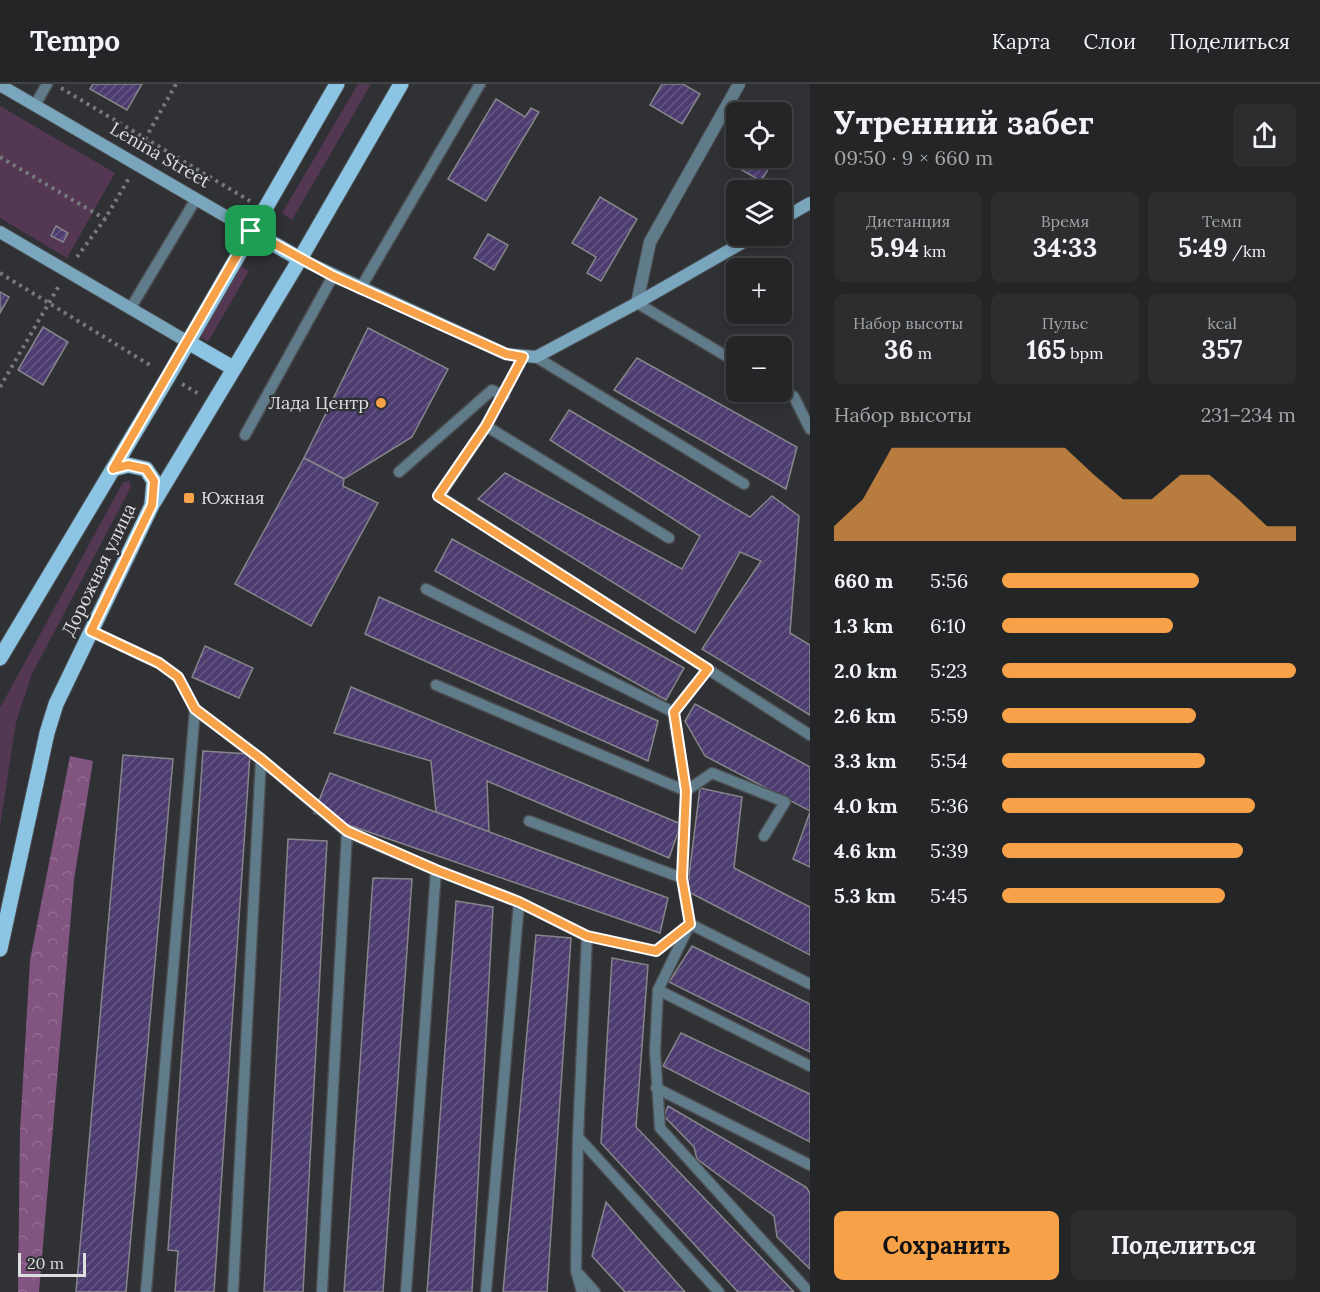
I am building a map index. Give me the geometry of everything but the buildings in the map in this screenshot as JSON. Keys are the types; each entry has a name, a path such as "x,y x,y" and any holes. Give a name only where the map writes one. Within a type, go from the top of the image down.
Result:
{"main road":[{"name":"Дорожная улица","path":"0,658 188,342 337,84"},
{"name":"Дорожная улица","path":"0,949 47,733 56,704 152,505 300,260 401,84"},
{"name":"Lenina Street","path":"251,231 300,260"},
{"path":"188,342 233,368"},
{"path":"113,469 128,465 146,469 154,481 152,505"}],"street":[{"path":"637,303 650,242 739,84"},
{"name":"Lenina Street","path":"0,85 251,231"},
{"path":"792,213 810,203"},
{"path":"0,232 188,342"},
{"path":"300,260 506,354 536,357 737,246"}],"lane":[{"path":"35,105 47,84"},
{"path":"360,289 480,84"},
{"path":"130,309 196,199"},
{"path":"245,435 333,276"},
{"path":"637,303 726,356"},
{"path":"523,357 486,426 438,496 810,735"},
{"path":"536,357 744,483"},
{"path":"399,472 492,390 504,396"},
{"path":"792,396 810,429"},
{"path":"486,426 669,538"},
{"path":"426,589 674,712"},
{"path":"91,631 159,663 178,677 195,709 261,759 347,831 436,870 519,902 587,936 656,951 690,924"},
{"path":"708,669 674,712 686,791 682,878 690,924 658,990 656,1088 660,1128 809,1292"},
{"path":"436,685 686,791"},
{"path":"146,1292 195,709"},
{"path":"233,1292 261,759"},
{"path":"686,791 712,773 785,802 764,836"},
{"path":"529,820 682,878"},
{"path":"322,1292 347,831"},
{"path":"406,1292 436,870"},
{"path":"486,1292 519,902"},
{"path":"690,924 810,984"},
{"path":"582,1292 576,1271 578,1137 587,936"},
{"path":"658,990 810,1066"},
{"path":"656,1088 810,1165"},
{"path":"578,1137 719,1292"},
{"path":"576,1271 595,1292"}],"path":[{"path":"53,84 264,209"},
{"path":"145,138 176,84"},
{"path":"0,157 105,219"},
{"path":"0,273 213,402"}],"shaded area":[{"path":"358,84 371,84 292,220 282,213"},
{"path":"0,106 115,173 67,258 0,218"},
{"path":"241,266 249,271 208,342 200,337"},
{"path":"129,481 131,487 32,674 16,722 0,827 0,708 123,482"}],"green space":[{"path":"70,756 93,761 74,880 39,1292 18,1292 20,1130 30,960"}],"place":[{"name":"Лада Центр","path":"381,403"},
{"name":"Южная","path":"189,498"}],"route":[{"path":"251,231 300,260 360,289 506,354 523,357 486,426 438,496 708,669 674,712 686,791 682,878 690,924 656,951 587,936 519,902 436,870 347,831 261,759 195,709 178,677 159,663 91,631 152,505 154,481 146,469 128,465 113,469 251,231"}]}
